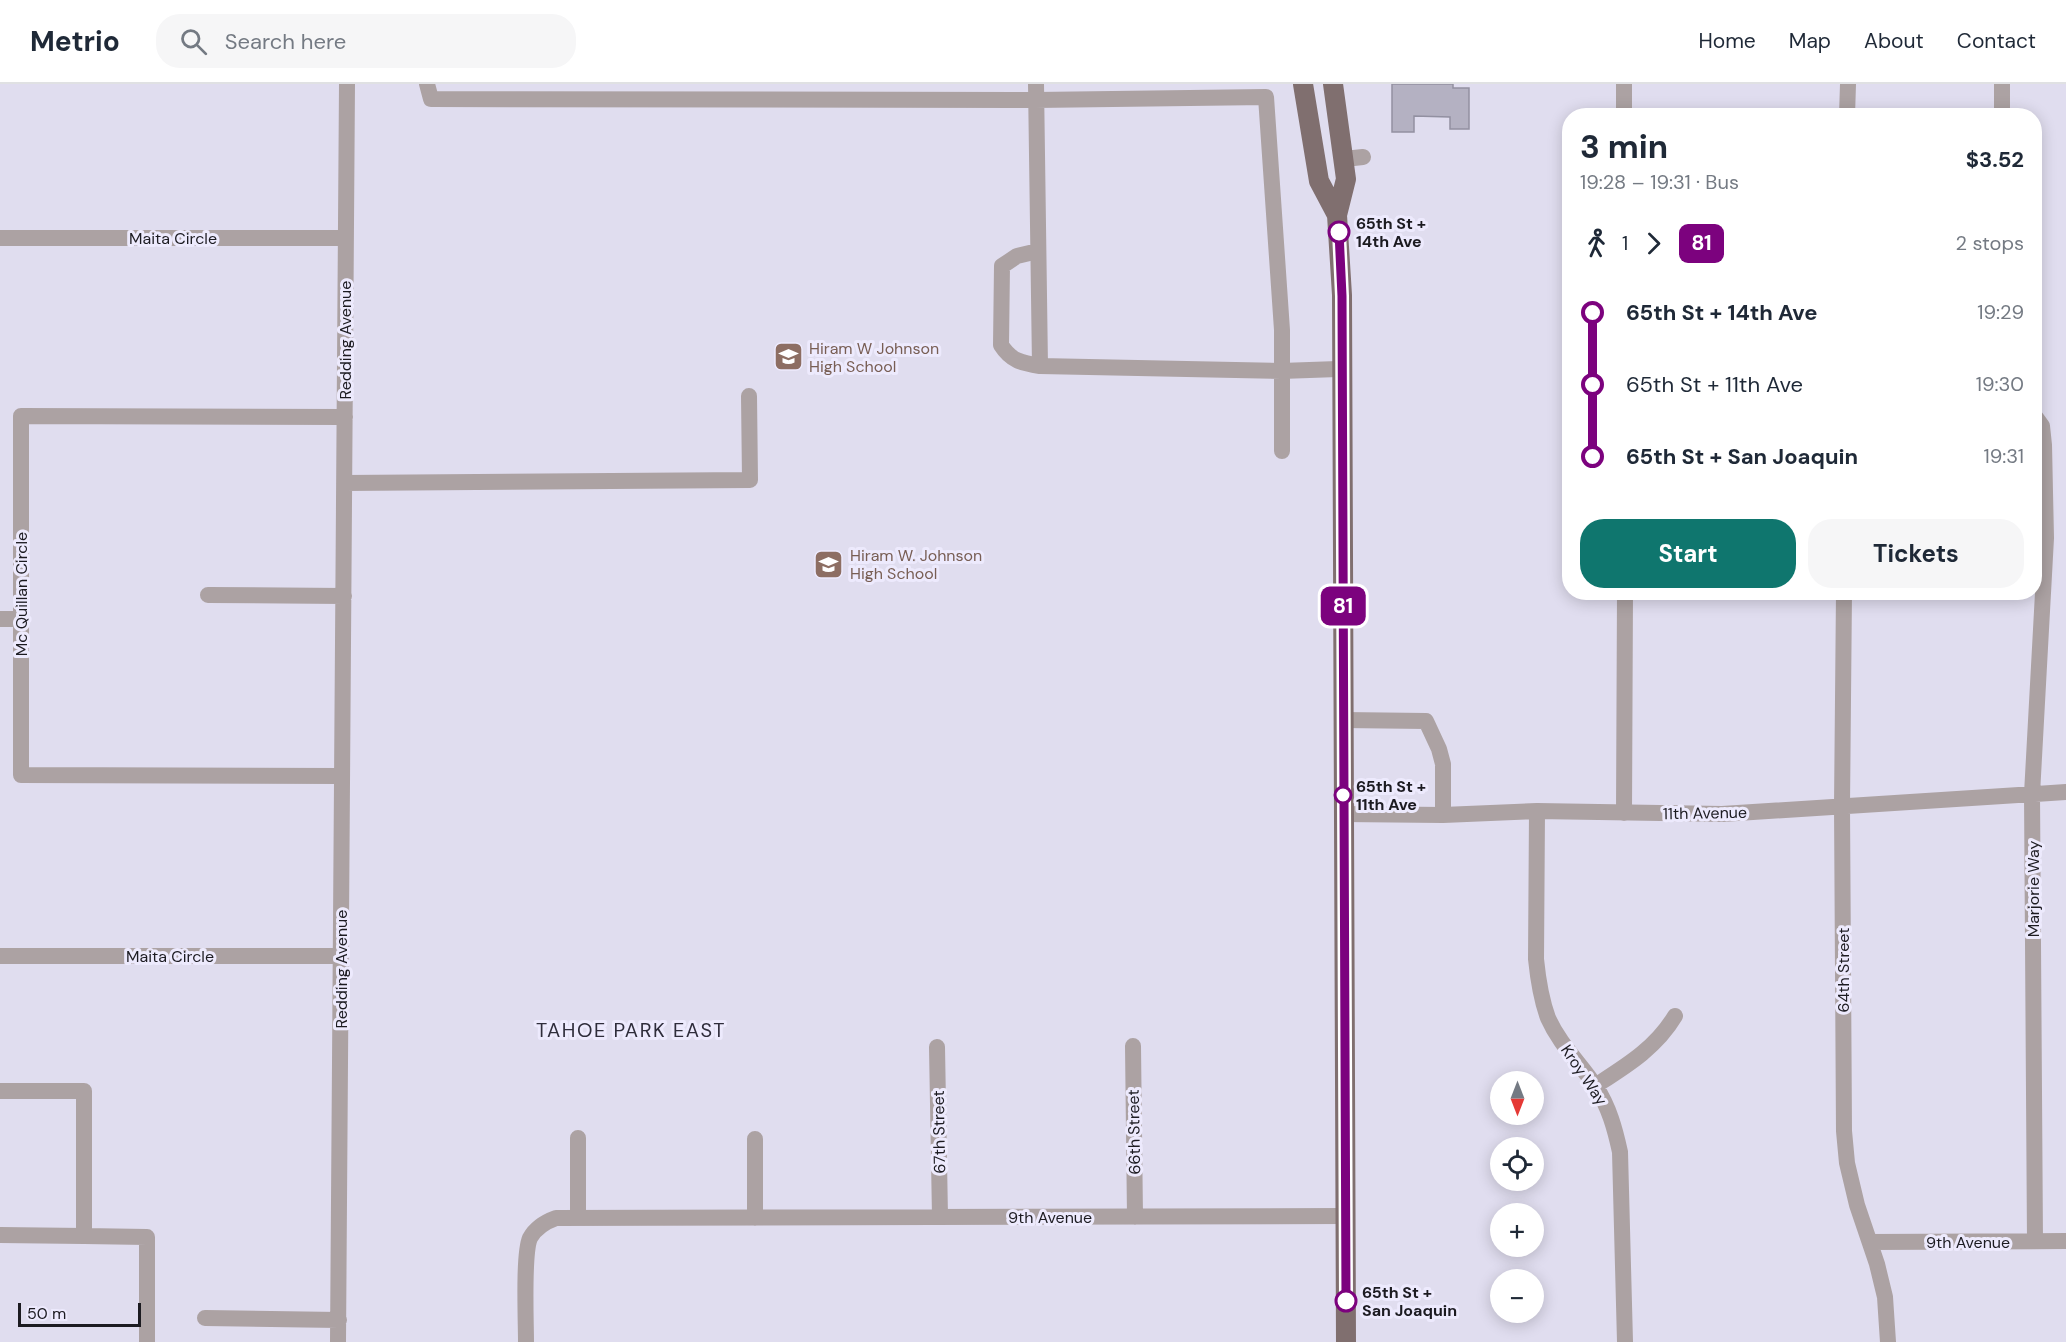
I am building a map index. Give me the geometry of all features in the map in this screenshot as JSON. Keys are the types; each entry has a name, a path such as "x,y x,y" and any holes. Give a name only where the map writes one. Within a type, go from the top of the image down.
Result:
{"main road":[{"path":"1303,84 1318,182 1337,215"},
{"path":"1333,84 1353,158 1337,215 1342,296 1346,1342"}],"street":[{"name":"Redding Avenue","path":"338,1342 347,84"},
{"path":"427,84 431,99 1036,92 1266,97 1282,330 1281,451"},
{"path":"1624,84 1624,108"},
{"path":"1847,108 1848,84"},
{"path":"2002,84 2002,108"},
{"path":"1036,92 1040,366"},
{"name":"Maita Circle","path":"0,238 346,238"},
{"path":"1038,251 1017,256 1002,266 1001,345 1008,356 1017,362 1040,366 1281,371 1338,369"},
{"path":"344,483 750,480 749,396"},
{"name":"Mc Quillan Circle","path":"342,776 21,775 21,416 345,417"},
{"name":"Marjorie Way","path":"2035,1241 2032,794 2046,538 2042,426"},
{"path":"207,595 344,596"},
{"path":"1624,813 1625,600"},
{"name":"64th Street","path":"1844,600 1842,806 1844,1131 1847,1163 1857,1205 1885,1298 1888,1342"},
{"path":"0,619 21,619"},
{"path":"1343,720 1426,721 1443,764 1443,815"},
{"name":"11th Avenue","path":"1344,814 1443,815 1537,811 1722,814 2066,792"},
{"name":"Kroy Way","path":"1537,811 1536,959 1541,997 1562,1043 1595,1086 1614,1124 1620,1152 1625,1342"},
{"name":"Maita Circle","path":"0,956 341,956"},
{"path":"1595,1086 1642,1055 1658,1040 1675,1016"},
{"name":"66th Street","path":"1133,1046 1135,1217"},
{"name":"67th Street","path":"938,1047 940,1217"},
{"path":"0,1091 84,1091 84,1236"},
{"path":"578,1138 578,1217"},
{"path":"754,1139 755,1218"},
{"name":"9th Avenue","path":"526,1342 527,1254 530,1239 545,1222 556,1218 1345,1216"},
{"path":"0,1235 147,1237 147,1342"},
{"name":"9th Avenue","path":"1870,1242 2066,1241"},
{"path":"205,1318 339,1320"}],"building":[{"path":"1392,84 1453,84 1453,88 1469,88 1469,129 1450,129 1450,117 1414,116 1414,132 1392,132"}],"bus line":[{"name":"81","path":"1339,232 1342,296 1346,1301"}],"place":[{"name":"65th St + 14th Ave","path":"1339,232"},
{"name":"Hiram W Johnson High School","path":"788,357"},
{"name":"Hiram W. Johnson High School","path":"829,564"},
{"name":"65th St + 11th Ave","path":"1343,795"},
{"name":"65th St + San Joaquin","path":"1346,1301"}],"district":[{"name":"TAHOE PARK EAST","path":"631,1030"}]}
